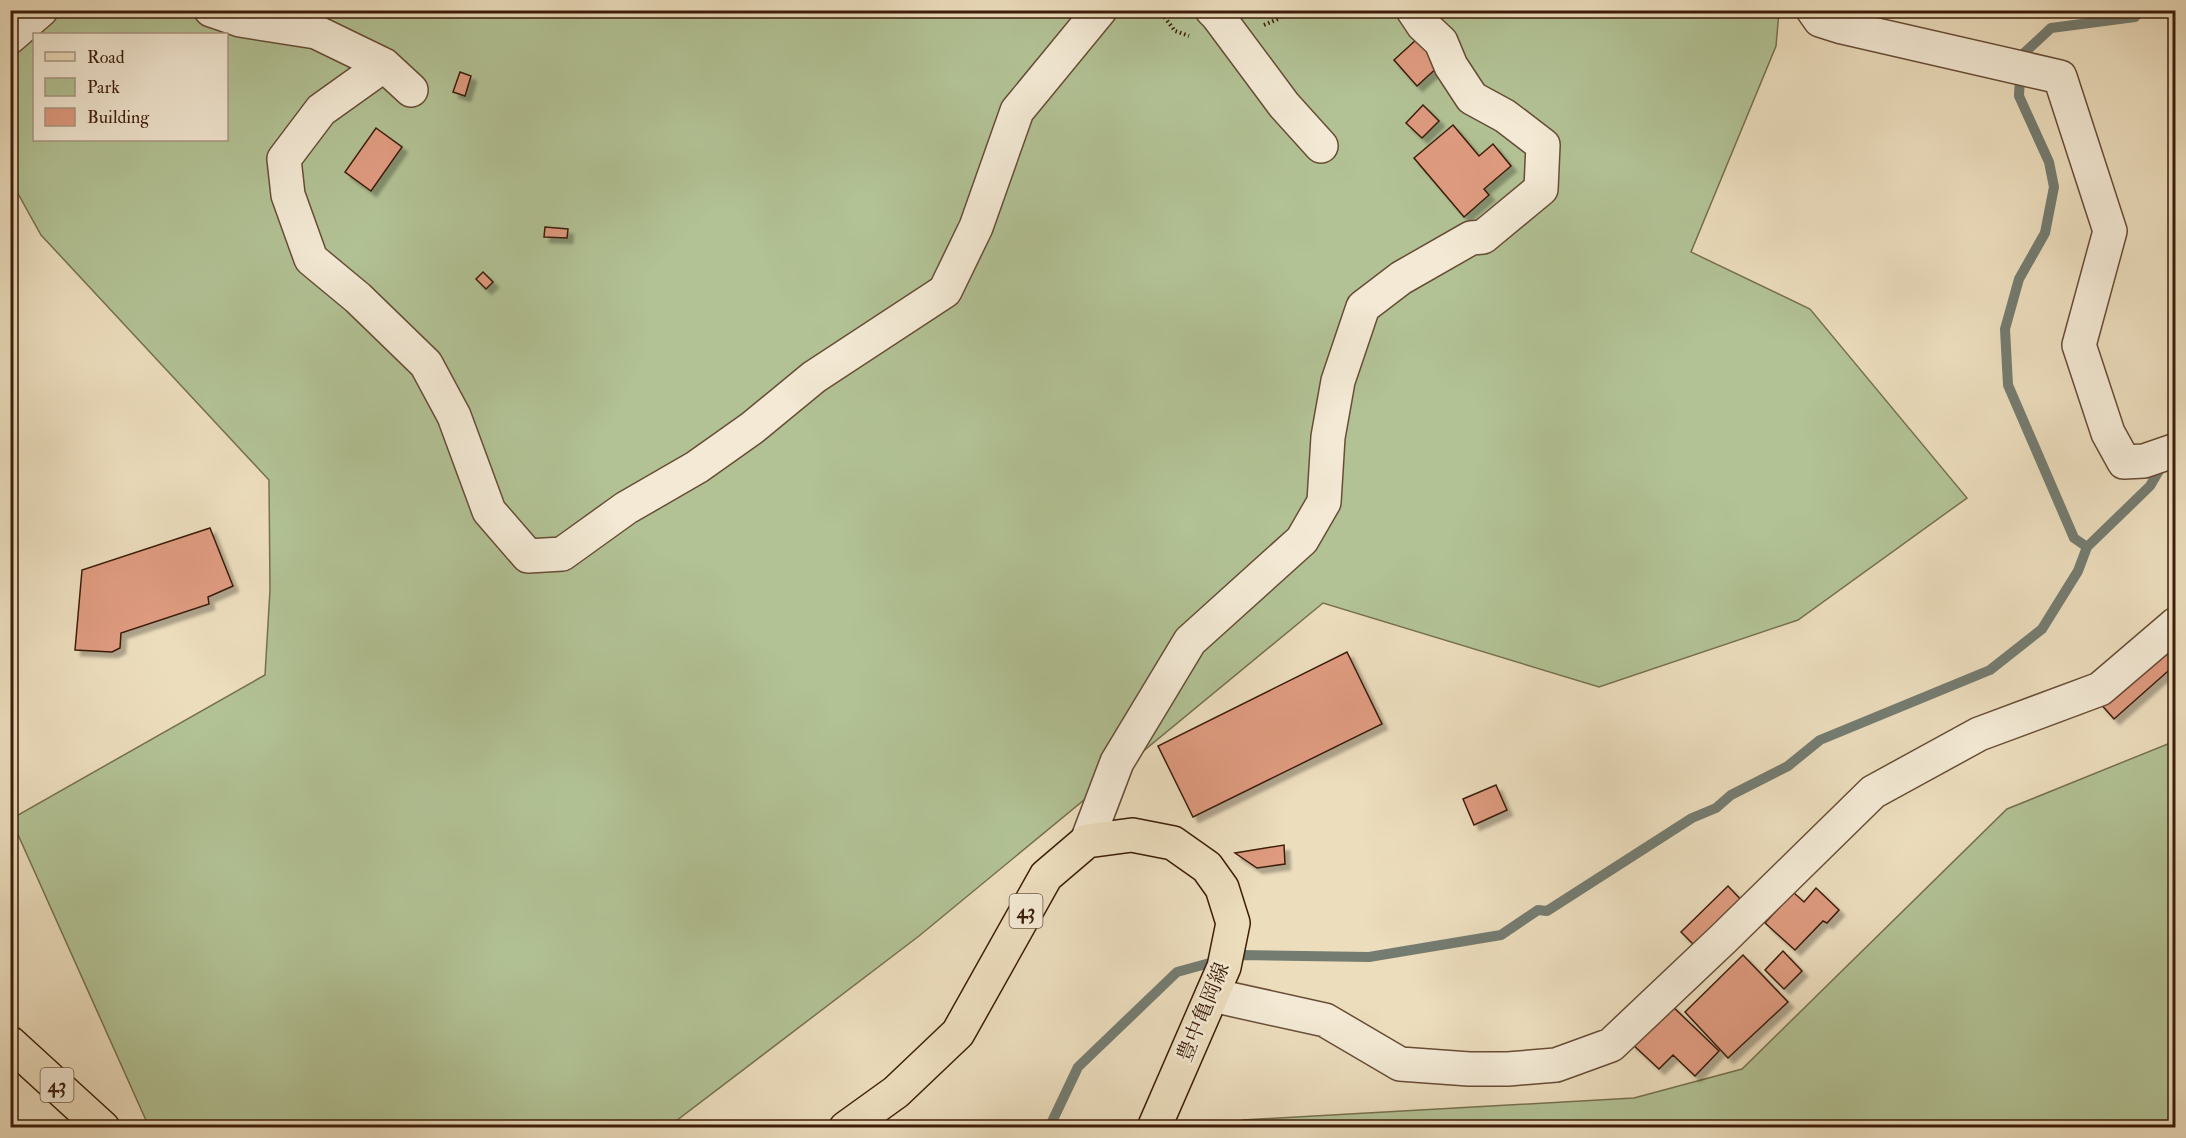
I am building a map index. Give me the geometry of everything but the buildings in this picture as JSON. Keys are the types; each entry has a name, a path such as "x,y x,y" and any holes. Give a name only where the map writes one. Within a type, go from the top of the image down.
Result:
{"main road":[{"name":"豊中亀岡線","path":"1087,841 1132,836 1173,843 1207,867 1222,888 1233,923 1218,981 1154,1128"},
{"name":"43","path":"846,1128 896,1092 957,1033 1046,876 1087,841"},
{"name":"43","path":"10,1043 103,1128"}],"street":[{"path":"10,37 41,10"},
{"path":"211,10 240,20 316,32 384,64 411,90"},
{"path":"384,64 321,110 284,159 288,195 311,260 358,298 426,364 454,416 489,511 528,556 562,554 626,508 697,467 752,428 814,377 945,291 976,227 1017,111 1100,10"},
{"path":"1212,10 1284,105 1321,146"},
{"path":"1087,841 1117,762 1190,641 1302,540 1324,502 1328,437 1338,381 1363,307 1401,278 1472,238 1483,237 1541,189 1543,145 1505,116 1472,98 1451,66 1441,42 1423,25 1413,10"},
{"path":"1813,10 1820,20 1831,24 2060,77 2110,231 2079,345 2108,433 2124,462 2144,461 2175,450"},
{"path":"1218,981 1325,1020 1400,1064 1469,1069 1556,1065 1611,1045 1873,792 1979,734 2100,688 2175,624"}],"green space":[{"path":"10,11 1779,11 1776,46 1691,252 1810,309 1967,498 1798,620 1599,687 1323,603 919,936 668,1127 149,1127 11,819 265,675 270,590 269,480 41,235 11,181"},
{"path":"2175,741 2175,1127 1239,1127 1243,1120 1634,1098 1742,1069 2007,809"}],"waterway":[{"path":"2087,547 2074,538 2008,385 2005,329 2019,279 2045,233 2054,187 2049,162 2019,96 2021,56 2051,28 2135,17 2141,10"},
{"path":"1049,1128 1078,1067 1177,972 1239,955 1369,957 1501,935 1538,910 1547,911 1692,818 1716,808 1731,795 1788,766 1820,740 1990,670 2042,629 2078,571 2087,547 2150,486 2164,462"}]}
